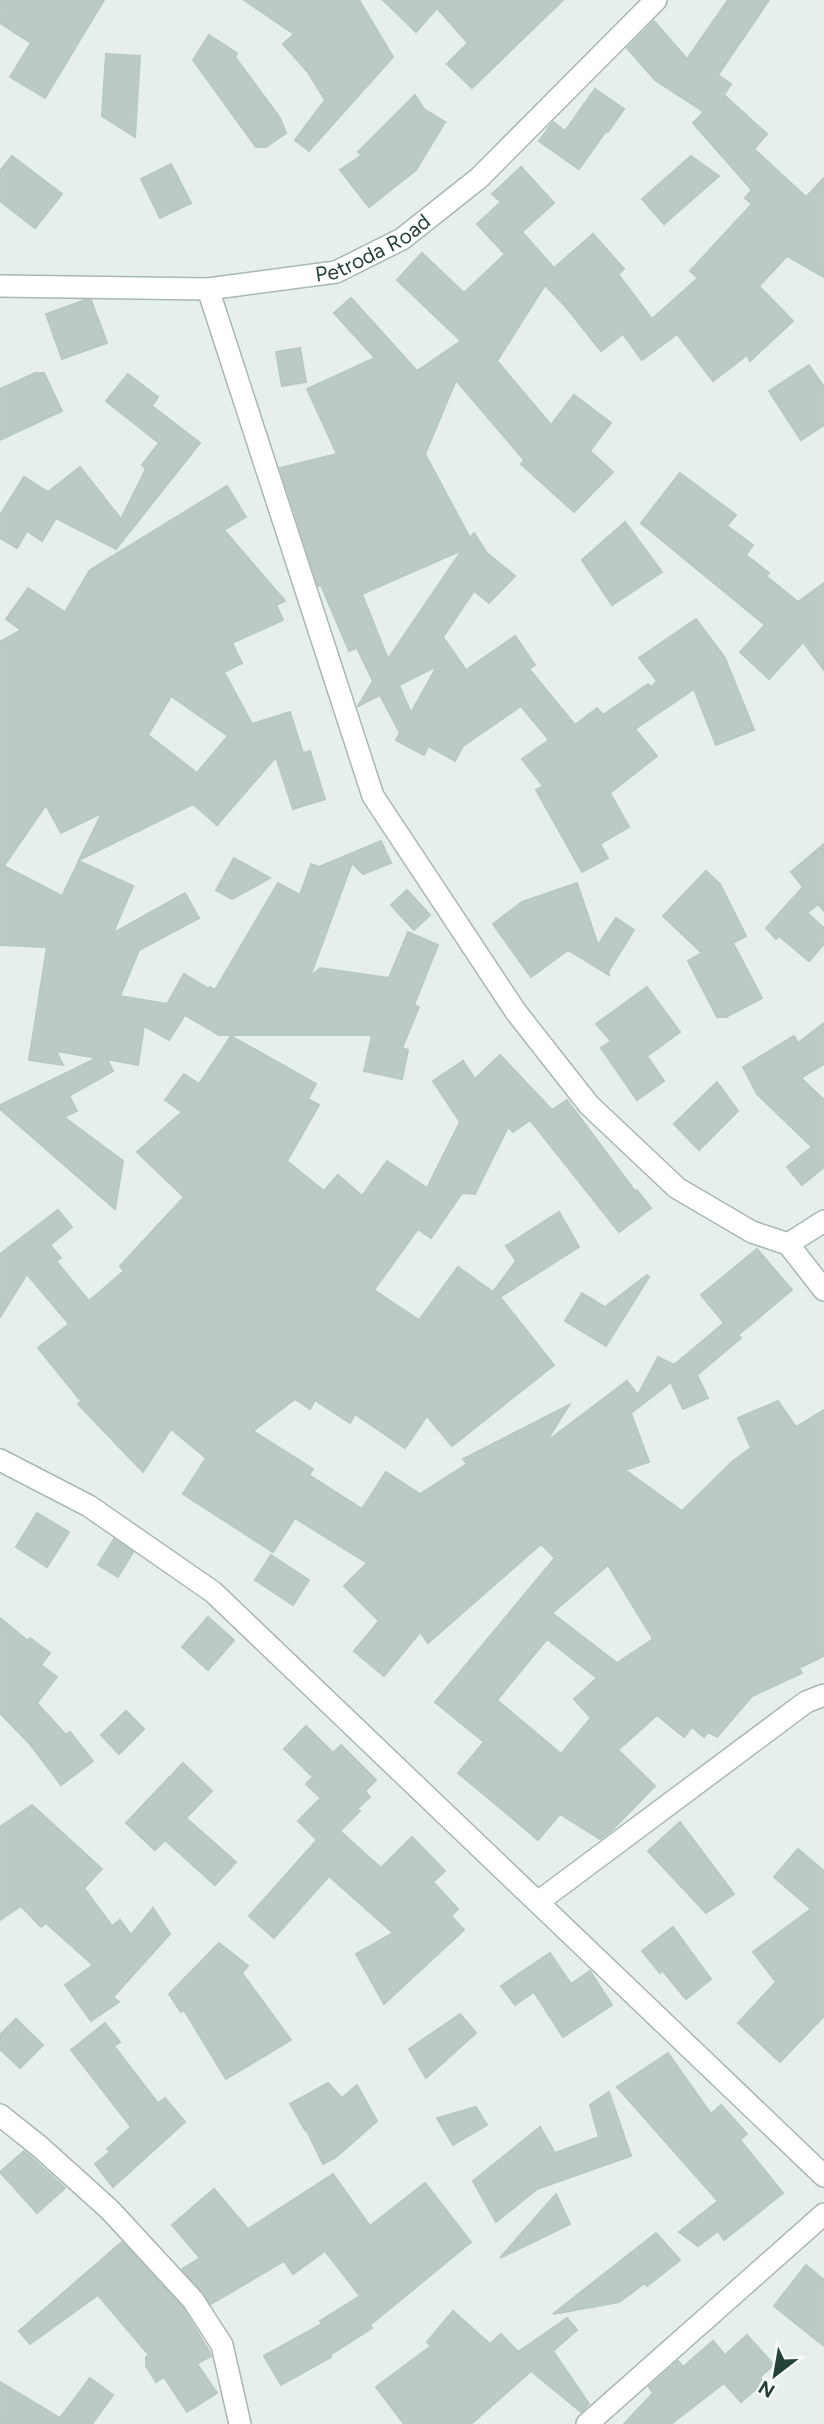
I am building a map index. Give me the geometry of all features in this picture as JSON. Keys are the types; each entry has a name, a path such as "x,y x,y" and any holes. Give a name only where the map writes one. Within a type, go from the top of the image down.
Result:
{"street":[{"name":"Petroda Road","path":"0,286 208,289 336,272 402,239 478,178 656,0"},
{"path":"208,289 373,796 516,1012 589,1105 677,1188 752,1232 788,1244 824,1290"},
{"path":"788,1244 824,1222"},
{"path":"0,1460 89,1506 213,1592 824,2176"},
{"path":"538,1902 806,1702 824,1695"},
{"path":"0,2115 110,2210 193,2300 222,2345 240,2424"},
{"path":"587,2424 824,2214"}],"building":[{"path":"0,0 104,0 45,98 10,77 31,43 0,23"},
{"path":"244,0 359,0 393,57 309,151 295,140 325,100 307,71 283,44 294,34"},
{"path":"383,0 563,0 472,88 447,64 468,43 437,8 416,32"},
{"path":"728,0 769,0 718,75 731,84 724,95 767,134 754,149 806,197 824,178 824,277 787,256 759,286 793,321 750,361 747,355 713,381 677,334 642,360 623,334 601,351 545,285 497,361 551,425 574,395 611,423 590,451 613,472 574,512 521,464 524,460 456,380 425,454 470,538 474,533 487,553 515,576 489,603 474,591 443,637 466,670 515,636 535,665 529,669 575,725 597,708 603,715 648,684 652,687 657,681 639,658 696,619 725,658 754,730 716,745 694,689 635,729 657,756 610,793 629,827 600,844 608,858 582,872 536,790 543,786 522,759 549,740 521,706 463,746 455,761 428,746 424,755 396,740 400,733 380,695 358,706 373,681 357,648 349,651 321,585 318,586 280,468 337,454 307,389 375,358 334,313 351,298 417,371 461,341 397,280 422,253 464,293 505,254 477,224 501,202 492,194 521,167 554,203 522,232 554,268 593,234 624,269 618,274 652,319 698,278 690,271 752,204 745,198 752,190 693,123 704,112 655,80 627,48 654,21 687,59","holes":["462,550 388,659 362,594","437,666 411,713 399,685"]},
{"path":"209,35 237,53 235,57 280,118 286,133 266,147 256,147 193,60"},
{"path":"106,54 140,56 135,137 102,116"},
{"path":"595,89 624,109 579,169 539,141 553,122 565,131"},
{"path":"415,95 424,109 445,122 416,170 369,207 340,170 362,155 358,152"},
{"path":"12,156 62,194 35,228 0,201 0,171"},
{"path":"691,156 719,176 664,224 642,199"},
{"path":"171,164 191,203 160,218 141,179"},
{"path":"91,300 107,343 62,359 46,314"},
{"path":"300,348 306,382 282,386 276,352"},
{"path":"809,365 824,387 824,425 801,440 769,391"},
{"path":"35,373 44,373 62,411 0,440 0,389"},
{"path":"128,374 158,397 152,406 200,443 116,549 56,518 42,541 27,531 17,548 0,538 0,515 24,477 48,492 80,467 121,519 146,469 142,465 159,443 106,401"},
{"path":"680,473 736,515 727,526 753,545 746,555 769,573 766,576 798,602 824,583 824,670 803,642 769,679 740,652 765,625 641,523"},
{"path":"227,486 246,517 224,530 285,601 276,605 283,620 232,643 242,663 224,672 252,724 290,712 303,753 310,751 325,799 293,809 276,757 217,825 193,804 79,860 102,813 61,833 46,805 4,866 62,896 79,861 133,886 113,933 185,893 199,918 139,950 120,996 167,1004 184,974 215,990 278,883 300,895 311,864 319,867 381,841 391,863 363,874 352,863 310,977 320,968 389,978 408,932 438,945 414,1005 419,1007 402,1048 408,1050 402,1079 364,1071 372,1035 219,1035 185,1015 169,1040 144,1026 138,1065 107,1059 113,1071 69,1096 77,1111 64,1117 123,1161 115,1209 0,1109 0,1105 97,1058 56,1051 63,1065 29,1060 47,947 0,945 0,642 21,630 6,619 28,588 65,612 90,570","holes":["171,696 228,736 197,773 148,735"]},
{"path":"625,522 662,572 612,605 582,560"},
{"path":"824,844 824,911 818,904 807,913 824,928 824,944 809,961 779,936 776,939 766,928 803,887 791,872"},
{"path":"234,858 270,878 232,899 216,890"},
{"path":"706,871 720,884 746,936 733,943 762,998 726,1017 717,1017 688,961 702,953 663,916"},
{"path":"577,883 598,945 616,918 634,930 608,972 609,975 568,950 531,977 493,924 522,902"},
{"path":"407,890 430,915 414,930 391,905"},
{"path":"647,987 680,1032 647,1056 664,1081 637,1100 601,1048 611,1041 596,1024"},
{"path":"824,1023 824,1064 801,1078 824,1100 824,1167 802,1185 787,1167 812,1147 757,1094 743,1067 794,1036 798,1043"},
{"path":"231,1036 316,1084 308,1099 319,1105 287,1161 324,1191 338,1175 362,1196 387,1161 427,1188 460,1122 433,1081 463,1061 475,1079 500,1055 552,1110 567,1100 635,1191 637,1190 651,1208 619,1232 530,1120 513,1132 508,1127 475,1194 462,1193 431,1238 418,1229 374,1290 419,1320 458,1267 493,1292 516,1261 506,1246 559,1212 579,1247 500,1297 554,1365 452,1446 427,1416 405,1448 355,1414 350,1423 315,1400 310,1409 295,1399 253,1431 313,1469 309,1475 362,1509 386,1472 420,1494 467,1464 463,1459 569,1405 546,1442 627,1381 638,1395 658,1357 674,1365 724,1323 701,1295 757,1249 792,1290 738,1335 741,1338 697,1375 708,1398 683,1409 671,1382 631,1413 649,1462 625,1470 682,1511 733,1461 751,1448 738,1418 778,1401 796,1427 824,1410 824,1656 799,1668 802,1673 752,1696 717,1737 708,1732 704,1737 692,1727 684,1737 657,1715 618,1750 655,1786 600,1839 560,1814 538,1840 458,1773 484,1742 435,1702 555,1558 541,1544 428,1643 420,1632 384,1676 354,1651 379,1621 344,1586 367,1563 295,1518 273,1552 183,1494 206,1458 171,1429 143,1472 78,1404 81,1401 38,1348 69,1324 27,1274 0,1317 0,1254 58,1210 72,1227 50,1245 61,1258 56,1261 89,1301 124,1271 120,1266 184,1197 137,1152 182,1112 165,1100 184,1074 199,1084","holes":["608,1565 653,1639 617,1663 552,1613","547,1639 597,1678 574,1699 591,1718 561,1754 497,1700"]},
{"path":"717,1082 738,1111 699,1150 674,1124"},
{"path":"647,1275 649,1277 606,1346 565,1321 582,1293 605,1307"},
{"path":"37,1513 69,1532 47,1567 16,1547"},
{"path":"114,1539 133,1552 118,1577 98,1565"},
{"path":"271,1555 309,1580 293,1605 255,1580"},
{"path":"208,1617 234,1640 208,1670 182,1647"},
{"path":"0,1618 28,1641 30,1638 50,1653 41,1665 57,1677 37,1703 66,1735 70,1732 93,1761 61,1785 29,1743 0,1713"},
{"path":"126,1711 144,1729 119,1754 101,1735"},
{"path":"306,1726 333,1753 341,1745 376,1780 365,1791 370,1797 340,1831 381,1868 412,1837 445,1871 433,1882 458,1909 451,1916 464,1930 384,2004 356,1954 393,1933 329,1876 274,1938 249,1916 317,1840 298,1821 321,1798 306,1784 313,1777 284,1749"},
{"path":"183,1763 212,1791 186,1818 236,1862 215,1885 165,1840 155,1850 126,1823"},
{"path":"32,1805 102,1869 84,1888 112,1926 120,1920 131,1935 153,1908 170,1934 113,1997 119,2002 91,2021 65,1985 93,1965 46,1923 41,1927 21,1906 0,1920 0,1827"},
{"path":"680,1822 734,1894 706,1913 648,1851"},
{"path":"798,1849 824,1871 824,2016 780,2062 738,2023 776,1982 753,1952 811,1909 774,1877"},
{"path":"673,1927 711,1979 686,1999 642,1951"},
{"path":"219,1943 248,1966 242,1973 291,2040 226,2079 184,2010 181,2012 169,1994"},
{"path":"550,1953 571,1984 590,1971 612,2005 563,2037 534,1992 515,2005 501,1986"},
{"path":"460,2014 476,2033 426,2078 409,2049"},
{"path":"16,2019 43,2045 20,2068 0,2049 0,2035"},
{"path":"105,2023 120,2042 114,2046 158,2103 165,2098 185,2122 113,2187 95,2164 110,2152 107,2149 131,2127 71,2050"},
{"path":"668,2053 711,2114 721,2105 747,2134 740,2140 783,2193 724,2240 718,2231 698,2246 679,2232 718,2201 617,2087"},
{"path":"328,2083 342,2098 357,2085 377,2121 335,2158 323,2164 290,2104"},
{"path":"609,2092 631,2156 537,2189 496,2222 473,2181 540,2127 555,2153 599,2137 590,2105"},
{"path":"476,2107 487,2125 453,2145 437,2118"},
{"path":"24,2151 65,2188 37,2213 0,2172"},
{"path":"333,2174 370,2226 425,2183 471,2242 370,2325 372,2328 330,2355 331,2357 281,2385 264,2356 322,2324 320,2321 360,2296 325,2251 293,2274 284,2261 211,2304 182,2269 200,2258 172,2225 214,2189 248,2229"},
{"path":"556,2194 570,2224 500,2258"},
{"path":"656,2233 680,2260 647,2286 645,2283 619,2302 553,2314"},
{"path":"122,2242 183,2308 210,2353 211,2356 197,2364 217,2393 187,2412 164,2377 156,2382 146,2366 146,2357 149,2355 98,2295 30,2344 19,2331"},
{"path":"806,2265 824,2280 824,2346 774,2306"},
{"path":"453,2311 490,2344 501,2334 518,2352 567,2318 577,2330 553,2351 589,2404 581,2412 531,2371 471,2424 404,2424 376,2387 431,2346 427,2342"},
{"path":"747,2335 774,2365 760,2377 764,2382 741,2402 724,2383 671,2424 624,2424 653,2393 649,2387 678,2361 683,2367 713,2341 725,2355"},
{"path":"90,2378 113,2395 92,2424 0,2424 0,2382 60,2418"}]}
